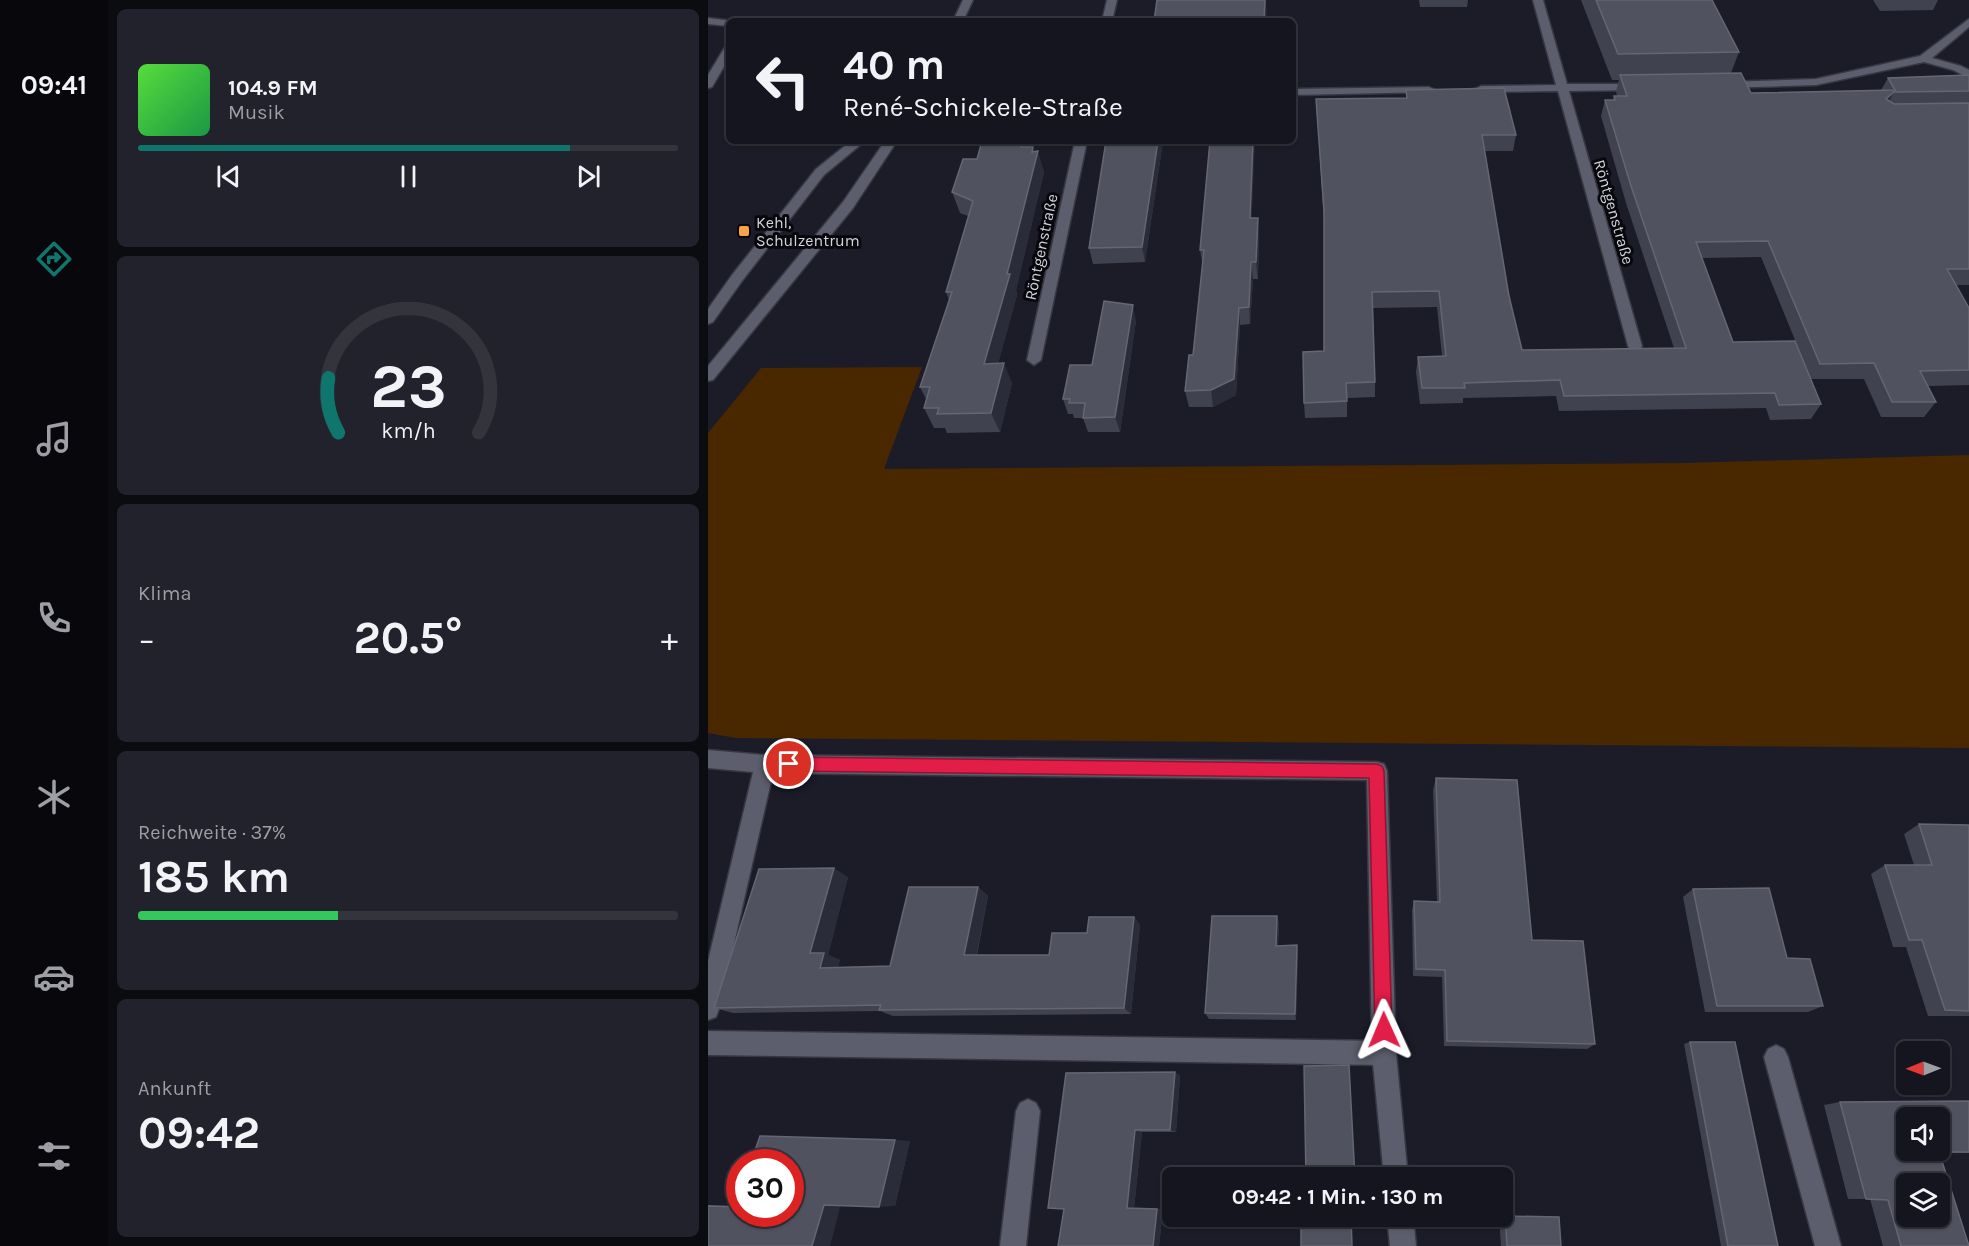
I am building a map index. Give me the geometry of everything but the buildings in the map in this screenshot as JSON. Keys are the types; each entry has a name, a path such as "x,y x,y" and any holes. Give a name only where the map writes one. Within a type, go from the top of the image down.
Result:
{"street":[{"path":"959,18 968,0"},
{"path":"1108,18 1112,0"},
{"name":"Röntgenstraße","path":"1538,0 1635,346"},
{"path":"708,21 726,23"},
{"path":"1714,85 1816,82 1924,59 1964,29 1969,22"},
{"path":"708,85 726,54"},
{"path":"1924,59 1957,68 1969,75"},
{"path":"1469,89 1656,87"},
{"path":"1296,92 1446,90"},
{"path":"708,319 820,172 855,144"},
{"path":"708,376 848,205 889,144"},
{"name":"Röntgenstraße","path":"1034,360 1080,144"},
{"path":"708,759 765,764 1377,771 1384,1053 1395,1167"},
{"path":"708,1010 765,764"},
{"path":"708,1043 1384,1053"},
{"path":"1776,1057 1828,1246"},
{"path":"1013,1246 1028,1111"},
{"path":"1401,1227 1403,1246"}],"shaded area":[{"path":"922,367 884,469 1687,463 1969,455 1969,748 736,738 708,733 708,433 761,368"}],"place":[{"name":"Kehl, Schulzentrum","path":"744,231"}],"route":[{"path":"789,764 1377,771 1384,1030"}]}
